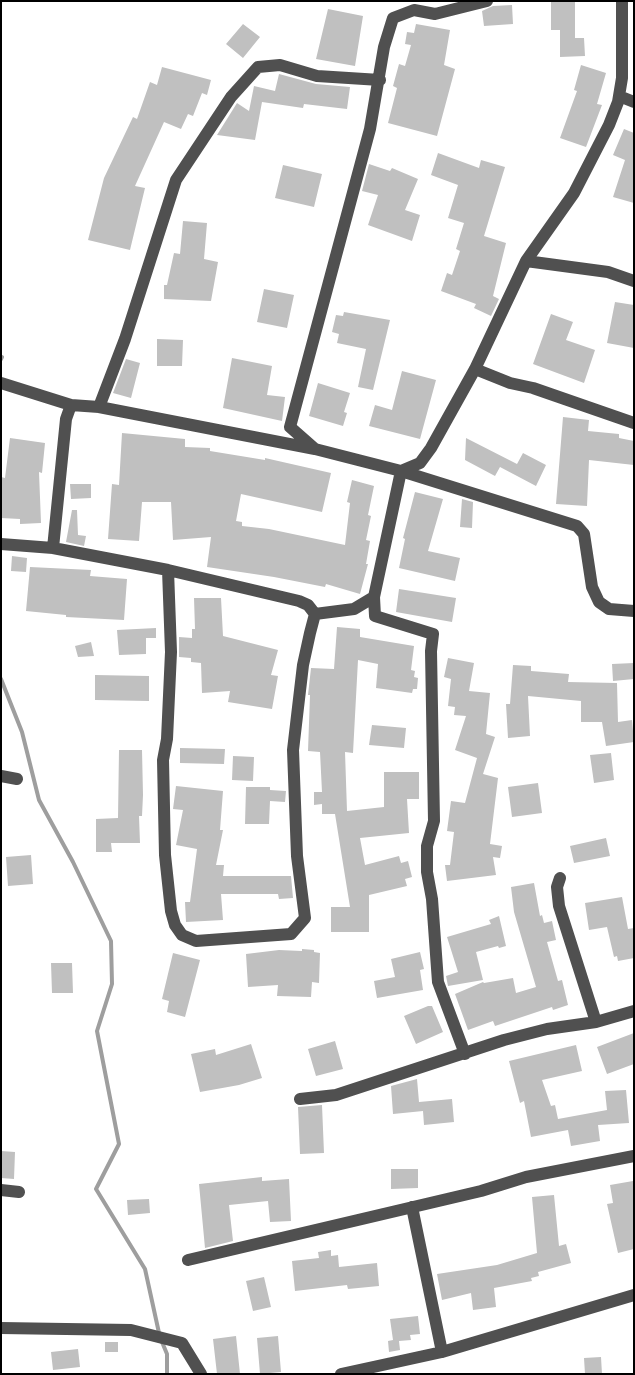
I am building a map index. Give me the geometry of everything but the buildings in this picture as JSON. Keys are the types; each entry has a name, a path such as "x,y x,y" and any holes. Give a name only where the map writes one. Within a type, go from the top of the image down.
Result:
{"street":[{"path":"315,449 290,427 370,129 380,80 384,47 393,18 414,10 435,14 487,1"},
{"path":"401,471 420,463 475,370 526,261 574,193 609,126 619,96 622,78 622,1"},
{"path":"98,408 125,339 176,180 231,97 258,67 280,65 317,76 380,80"},
{"path":"619,96 634,102"},
{"path":"526,261 608,272 634,281"},
{"path":"475,370 634,423"},
{"path":"1,383 71,405 98,408 315,449 401,471 576,526 584,534 592,587 599,602 609,608 634,611"},
{"path":"52,548 66,419 71,405"},
{"path":"375,616 374,596 401,471"},
{"path":"1,544 52,548 168,570 299,601 308,605 315,614"},
{"path":"168,570 171,652 167,739 163,760 165,855 171,912 175,925 182,935 196,941 291,934 305,918 297,856 293,750 303,665 315,614"},
{"path":"315,614 354,609 374,596"},
{"path":"354,609 433,634 431,651 434,821 427,846 427,872 432,899 438,982 464,1054"},
{"path":"1,776 16,779"},
{"path":"560,878 557,886 559,906 596,1022"},
{"path":"300,1100 336,1095 504,1040 547,1029 596,1022 634,1012"},
{"path":"188,1260 481,1191 526,1177 634,1156"},
{"path":"1,1190 19,1192"},
{"path":"412,1207 442,1352"},
{"path":"341,1374 442,1352 634,1295"},
{"path":"1,1328 131,1330 182,1343 201,1374"}],"waterway":[{"path":"1,679 22,732 39,800 73,862 111,941 112,984 97,1031 119,1144 96,1189 145,1269 159,1333"},
{"path":"162,1342 167,1354 167,1374"}]}
